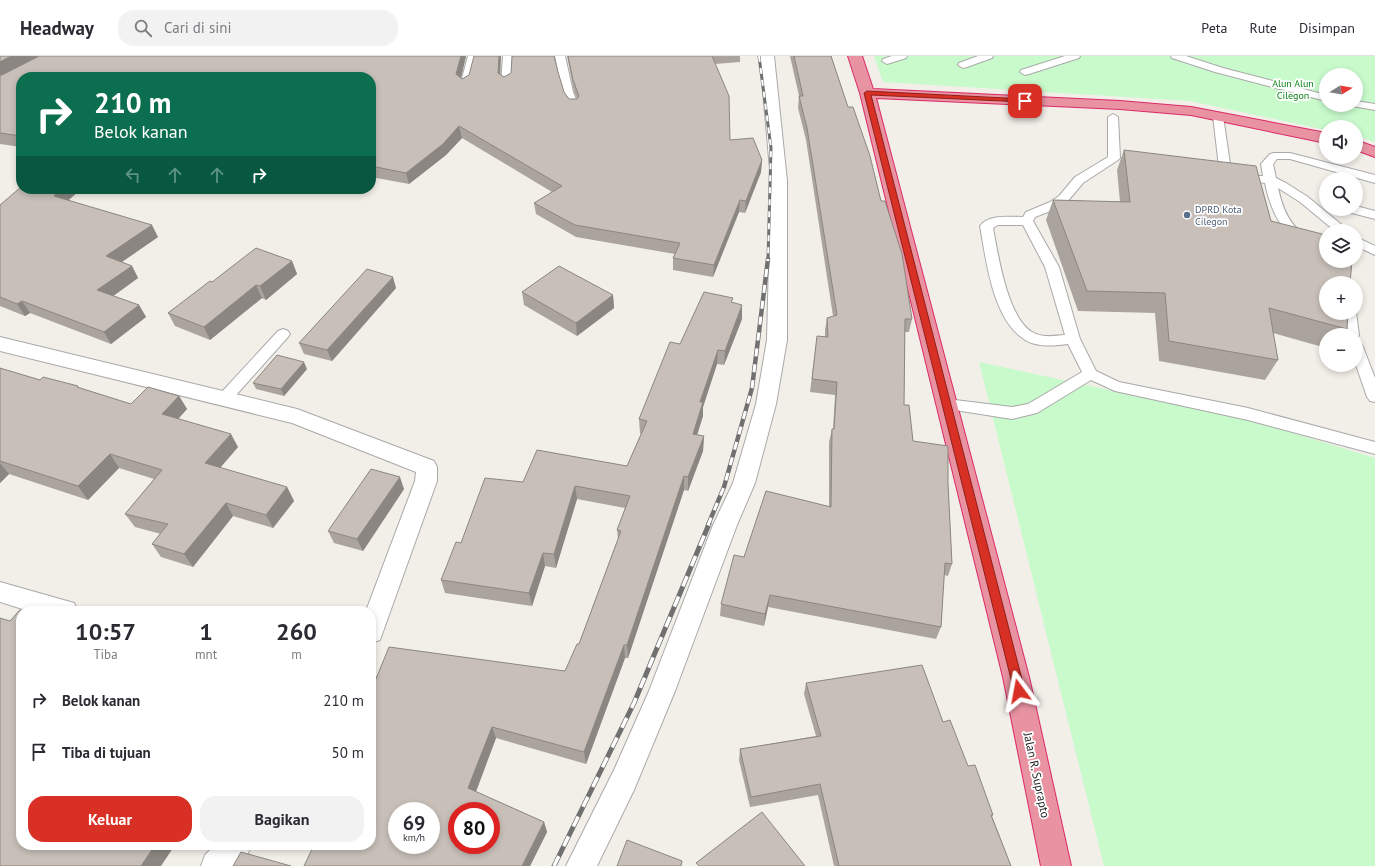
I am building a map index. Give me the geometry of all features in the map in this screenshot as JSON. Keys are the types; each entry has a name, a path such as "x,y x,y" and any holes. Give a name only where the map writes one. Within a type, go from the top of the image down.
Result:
{"highway":[{"name":"Jalan R. Suprapto","path":"855,56 867,93 1016,676 1056,866"},
{"path":"867,93 1120,105 1191,111 1319,137"},
{"path":"1363,148 1375,152"}],"street":[{"path":"581,866 624,780 662,691 725,525 744,483 766,404 778,340 779,181 767,56"},
{"path":"0,344 297,417 426,467 426,481 376,618"},
{"path":"0,592 48,606"},
{"path":"216,866 231,850"}],"lane":[{"path":"465,86 473,56"},
{"path":"506,84 508,56"},
{"path":"560,56 568,92 574,107"},
{"path":"887,61 902,56"},
{"path":"963,65 988,56"},
{"path":"1025,72 1075,56"},
{"path":"1176,56 1219,70 1319,96"},
{"path":"1363,105 1375,107"},
{"path":"1113,116 1114,158"},
{"path":"1218,116 1225,171"},
{"path":"1319,249 1301,240 1284,224 1274,201 1267,164 1274,156 1290,156 1375,179"},
{"path":"1129,160 1114,158 1079,180 1063,199 1030,215 1028,221 1052,267 1073,340 1090,374 1115,386 1248,414 1375,448"},
{"path":"1203,169 1225,171 1243,177 1269,179 1298,196 1334,224"},
{"path":"1298,196 1319,201"},
{"path":"1363,212 1375,215"},
{"path":"1028,221 996,221 986,226 1002,297 1014,323 1026,335 1038,340 1073,340"},
{"path":"1363,246 1375,251"},
{"path":"224,399 283,334"},
{"path":"1363,366 1375,398"},
{"path":"946,404 1012,413 1032,409 1090,374"}],"green space":[{"name":"Alun Alun Cilegon","path":"874,56 1375,56 1375,142 1363,138 1363,120 1319,120 1319,129 1190,101 883,82"},
{"path":"979,362 1250,420 1375,458 1375,866 1104,866"}],"building":[{"path":"0,56 11,56 0,62"},
{"path":"39,56 461,56 456,74 462,79 469,75 474,56 499,56 498,73 504,77 511,73 512,56 554,56 564,92 569,99 577,99 579,96 573,80 568,56 712,56 729,96 730,140 753,138 762,160 746,201 740,200 714,265 673,258 680,243 575,225 534,203 562,186 459,126 443,144 406,173 376,167 376,72 16,72 16,135 0,133 0,75"},
{"path":"794,56 831,56 848,107 853,107 870,156 881,201 885,201 902,254 912,319 905,319 904,405 909,405 913,441 948,446 948,483 952,564 945,563 941,627 770,595 765,614 721,604 734,555 744,557 766,491 831,507 832,429 834,429 837,382 812,379 817,336 828,337 827,318 837,315 807,128 799,96 803,96"},
{"path":"1124,150 1256,166 1271,221 1319,233 1319,268 1351,268 1351,276 1319,276 1319,320 1348,320 1347,328 1269,308 1278,360 1169,341 1165,293 1087,291 1053,200 1130,202"},
{"path":"16,191 16,194 56,194 54,196 152,225 106,256 132,266 97,290 139,305 104,332 22,301 17,304 0,297 0,205"},
{"path":"256,248 292,261 260,286 256,285 204,327 168,313 210,281 212,282"},
{"path":"559,266 613,295 576,323 522,292"},
{"path":"367,269 393,277 327,350 299,343"},
{"path":"704,292 733,298 731,302 742,305 725,351 718,350 700,402 703,402 693,434 704,436 688,477 684,476 627,645 624,645 584,752 492,727 468,788 499,802 448,802 448,854 500,854 500,802 544,822 522,866 304,866 312,850 376,850 376,679 389,647 565,671 577,644 579,644 621,531 617,530 630,496 575,486 554,554 543,553 529,593 441,580 456,542 461,543 485,478 523,482 537,450 627,466 647,421 639,419 670,342 680,344"},
{"path":"277,355 304,362 281,389 253,383"},
{"path":"0,368 40,380 43,377 78,386 77,387 131,404 148,387 179,396 162,414 231,434 205,463 287,487 266,515 226,503 184,554 152,544 168,524 125,514 162,470 110,454 78,486 0,461"},
{"path":"371,469 400,477 357,539 328,531"},
{"path":"16,614 16,850 152,850 141,866 0,866 0,618 10,621"},
{"path":"922,665 943,722 950,720 968,766 975,765 993,815 991,815 1011,866 839,866 820,784 751,797 740,749 821,736 806,683"},
{"path":"762,812 805,866 699,866 696,863"},
{"path":"627,840 682,861 681,866 617,866"},
{"path":"241,852 291,866 233,866"}],"railway":[{"path":"759,56 771,148 768,260"},
{"path":"708,525 724,487 752,388 768,259"},
{"path":"554,866 634,703 709,524"}],"place":[{"name":"DPRD Kota Cilegon","path":"1187,215"}],"route":[{"path":"1019,691 867,93 1025,101"}]}
